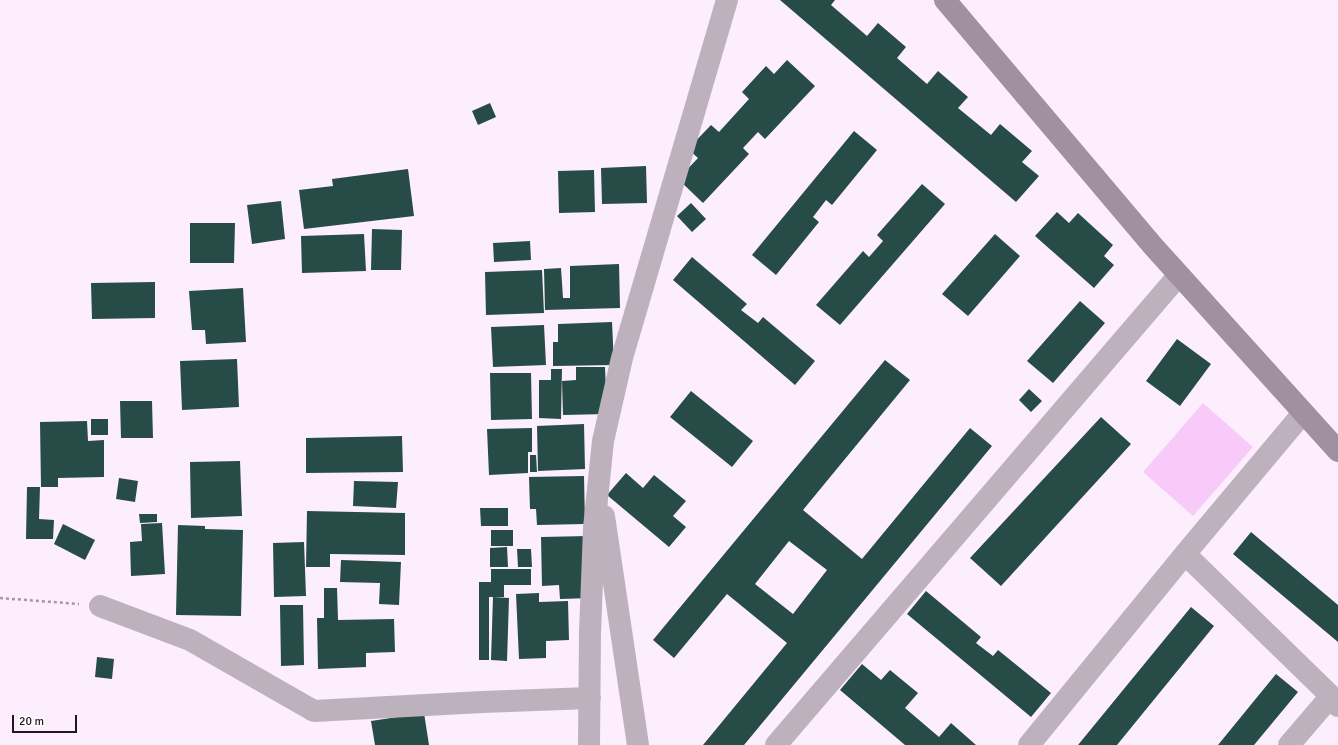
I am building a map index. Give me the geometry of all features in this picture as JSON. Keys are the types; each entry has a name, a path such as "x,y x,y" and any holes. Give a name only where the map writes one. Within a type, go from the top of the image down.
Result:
{"main road":[{"path":"945,0 1153,246 1338,452"}],"street":[{"path":"589,745 593,536 603,442 622,358 727,0"},
{"path":"776,745 1179,275"},
{"path":"1028,745 1303,413"},
{"path":"599,480 638,745"},
{"path":"1185,554 1335,701 1289,745"},
{"path":"100,606 190,640 314,711 590,698"}],"path":[{"path":"0,598 100,606"}],"shaded area":[{"path":"1203,403 1253,447 1193,516 1143,472"}],"building":[{"path":"780,0 835,0 831,5 867,36 878,23 906,47 897,58 927,84 938,71 968,97 958,108 991,135 1000,124 1032,151 1022,162 1039,176 1016,202"},
{"path":"787,60 815,86 765,139 758,132 743,148 749,154 703,203 678,179 698,158 688,149 711,125 719,132 749,99 742,92 766,66 774,74"},
{"path":"490,103 496,117 478,125 472,111"},
{"path":"854,131 877,150 832,205 826,200 813,217 819,222 776,275 752,255"},
{"path":"646,166 647,203 602,204 601,168"},
{"path":"408,169 414,216 304,229 299,190 333,186 332,179"},
{"path":"594,170 595,212 559,213 558,171"},
{"path":"922,184 945,204 840,325 816,305 863,251 869,257 883,241 877,235"},
{"path":"281,201 285,239 252,244 247,205"},
{"path":"691,203 706,219 692,232 677,216"},
{"path":"1057,212 1069,223 1078,213 1113,245 1104,256 1114,265 1094,288 1035,236"},
{"path":"190,223 235,223 234,263 190,263"},
{"path":"372,229 402,230 401,270 371,270"},
{"path":"364,234 366,271 302,273 301,236"},
{"path":"995,234 1020,256 968,316 942,294"},
{"path":"530,241 531,260 494,262 493,243"},
{"path":"692,257 747,304 741,310 758,323 763,317 815,361 795,385 673,280"},
{"path":"619,264 620,308 545,310 544,269 561,268 563,298 570,298 570,266"},
{"path":"542,270 544,313 486,315 485,272"},
{"path":"155,282 155,318 92,319 91,283"},
{"path":"243,288 246,342 206,344 205,330 192,330 189,291"},
{"path":"1080,301 1105,323 1053,383 1027,361"},
{"path":"612,322 614,365 553,366 553,342 558,342 558,324"},
{"path":"544,325 546,365 493,367 491,327"},
{"path":"1177,339 1211,364 1180,406 1146,381"},
{"path":"237,359 239,407 182,410 180,361"},
{"path":"885,360 910,380 803,510 862,559 970,428 992,446 744,745 703,745 787,643 727,594 674,658 653,640","holes":["789,541 827,570 793,614 755,584"]},
{"path":"576,367 605,367 607,414 563,415 562,381 576,380"},
{"path":"551,369 562,369 561,419 539,418 539,380 551,380"},
{"path":"490,373 531,373 532,419 491,420"},
{"path":"1029,389 1042,401 1031,412 1019,400"},
{"path":"691,391 753,441 732,467 670,417"},
{"path":"120,401 152,401 153,438 121,438"},
{"path":"1101,417 1131,444 1001,586 970,558"},
{"path":"91,419 108,419 108,435 91,435"},
{"path":"87,421 88,441 104,440 104,477 58,478 58,487 41,487 40,422"},
{"path":"584,424 585,469 538,471 537,426"},
{"path":"532,428 532,452 528,452 528,473 489,475 487,429"},
{"path":"402,436 403,472 306,473 306,438"},
{"path":"530,455 536,455 537,472 530,472"},
{"path":"240,461 242,516 191,518 190,462"},
{"path":"626,473 643,488 654,475 686,501 673,516 686,527 669,547 607,495"},
{"path":"584,476 585,524 537,525 536,509 530,509 529,477"},
{"path":"119,478 138,481 135,502 116,499"},
{"path":"354,481 398,482 396,508 353,506"},
{"path":"27,487 40,487 39,519 54,520 53,539 26,539"},
{"path":"480,508 508,508 508,526 481,526"},
{"path":"307,511 405,513 405,555 330,554 330,567 306,567"},
{"path":"139,514 157,514 157,522 140,523"},
{"path":"162,523 165,574 131,576 130,542 142,541 141,524"},
{"path":"63,524 95,540 85,560 54,544"},
{"path":"178,525 205,526 205,529 243,530 241,616 176,615"},
{"path":"491,530 513,530 513,546 491,546"},
{"path":"1251,532 1338,605 1338,642 1233,554"},
{"path":"589,536 591,598 560,599 559,585 542,586 541,537"},
{"path":"304,542 306,596 274,597 273,543"},
{"path":"507,547 508,567 490,567 490,548"},
{"path":"517,549 531,549 532,567 518,567"},
{"path":"341,560 401,562 399,605 379,604 380,583 340,582"},
{"path":"491,569 531,569 531,585 504,585 504,597 489,597 489,660 479,660 479,582 491,582"},
{"path":"324,588 337,588 338,620 394,619 395,652 366,653 366,667 318,669 317,618 324,618"},
{"path":"926,591 981,637 976,643 993,656 998,650 1051,693 1031,717 907,614"},
{"path":"539,593 539,602 568,601 569,640 546,641 546,658 519,659 516,594"},
{"path":"493,597 509,598 507,661 491,660"},
{"path":"280,605 303,605 304,665 281,666"},
{"path":"1191,607 1214,626 1117,745 1078,745"},
{"path":"97,657 114,659 112,679 95,677"},
{"path":"862,664 881,680 890,670 918,693 905,708 939,737 951,723 976,745 905,745 840,690"},
{"path":"1276,674 1298,692 1254,745 1218,745"},
{"path":"424,713 429,745 375,745 371,721"}]}
